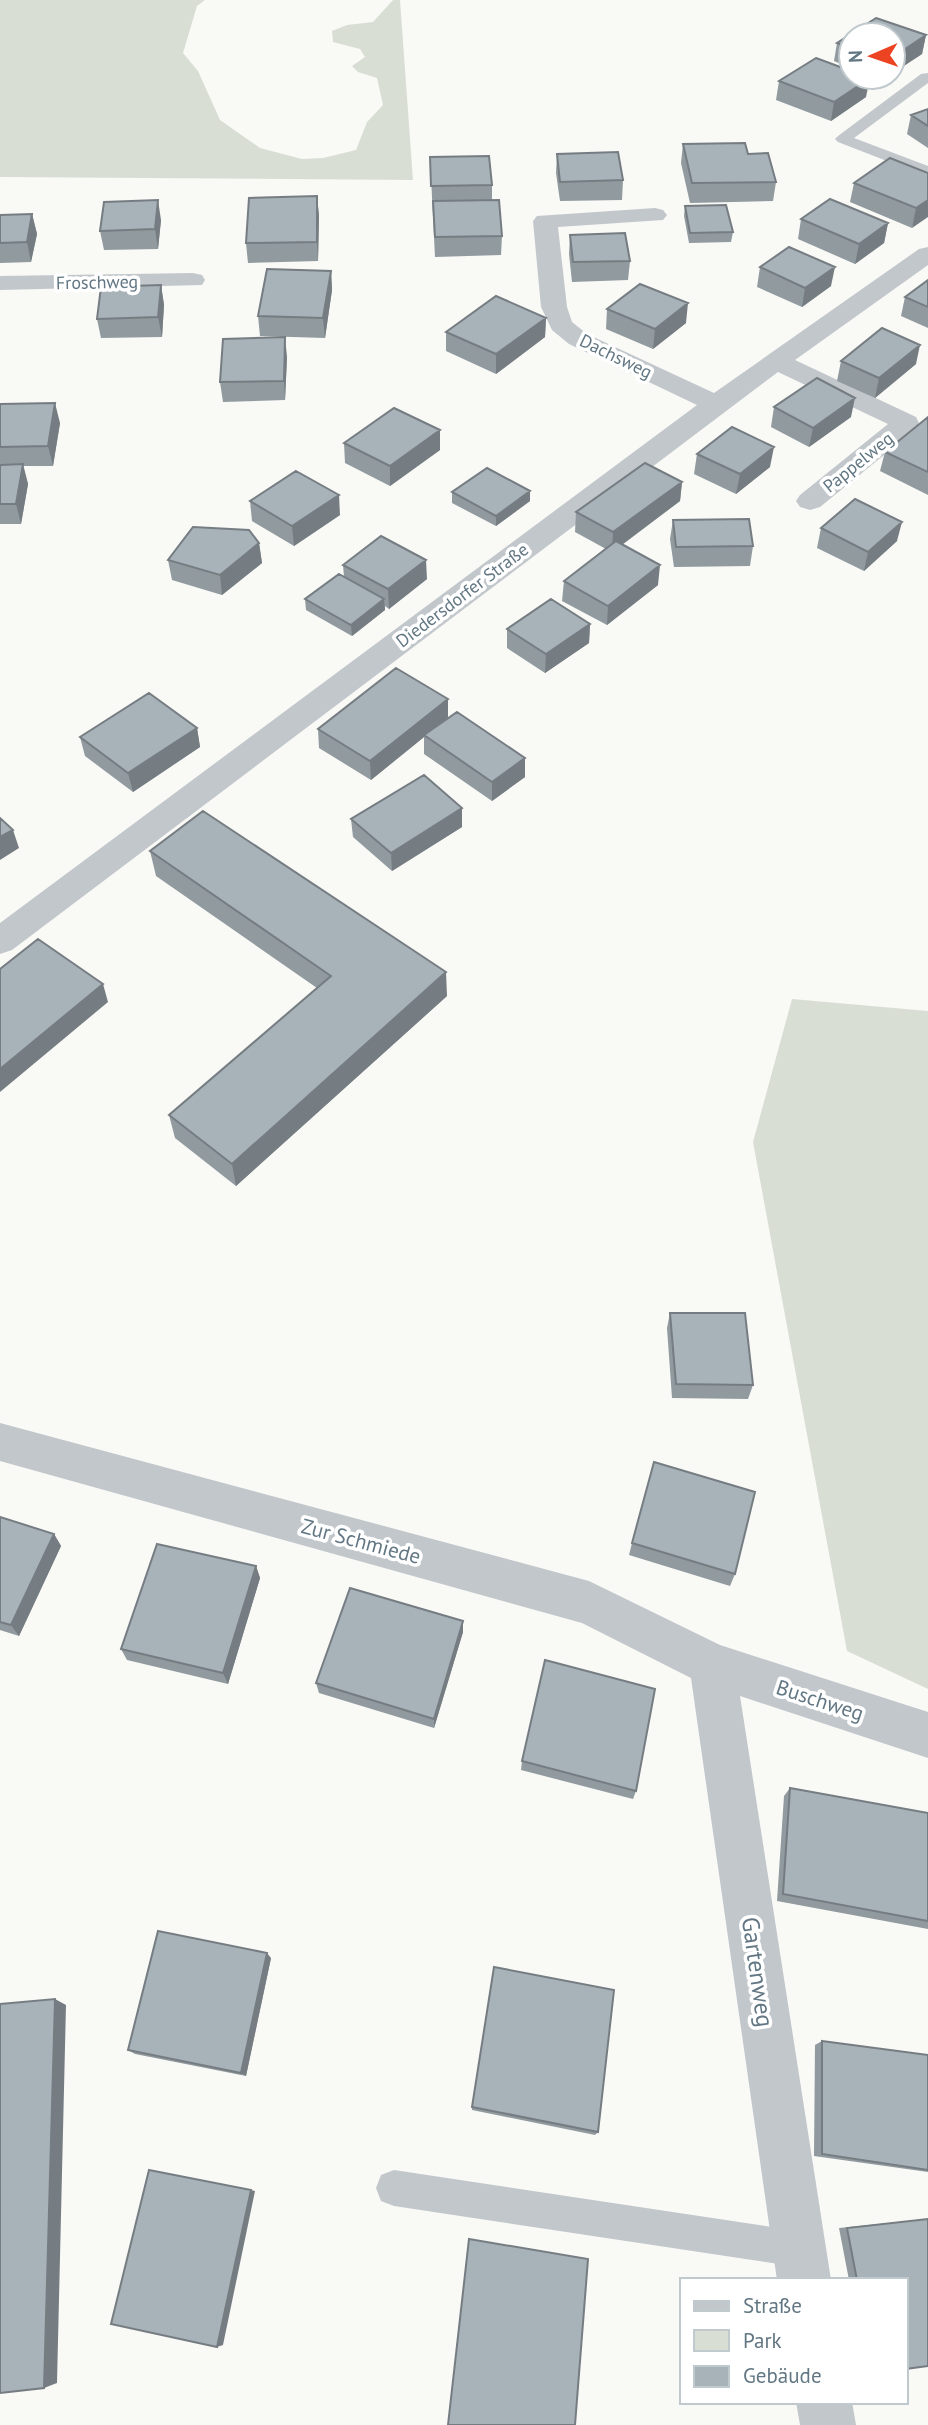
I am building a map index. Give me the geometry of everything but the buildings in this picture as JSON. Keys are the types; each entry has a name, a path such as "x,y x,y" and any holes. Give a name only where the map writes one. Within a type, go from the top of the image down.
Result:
{"street":[{"name":"Dachsweg","path":"655,215 545,221 554,307 561,325 578,339 716,404"},
{"name":"Diedersdorfer Straße","path":"0,941 716,404 928,254"},
{"name":"Froschweg","path":"0,283 193,280"},
{"name":"Pappelweg","path":"775,361 906,423"},
{"name":"Pappelweg","path":"810,501 928,406"},
{"name":"Zur Schmiede","path":"0,1442 589,1603 712,1665"},
{"name":"Buschweg","path":"712,1665 928,1735"},
{"name":"Gartenweg","path":"712,1665 802,2264"},
{"path":"824,2404 828,2425"}],"lane":[{"path":"926,77 843,139 928,172"},
{"path":"394,2188 802,2264"}],"green space":[{"path":"0,0 205,0 197,6 183,53 198,71 220,120 260,148 302,159 323,158 356,150 367,122 383,105 377,78 358,72 352,66 365,57 360,49 333,42 332,31 347,25 373,22 393,0 400,0 413,180 0,177"},
{"path":"792,999 928,1011 928,1689 847,1651 753,1142"}]}
